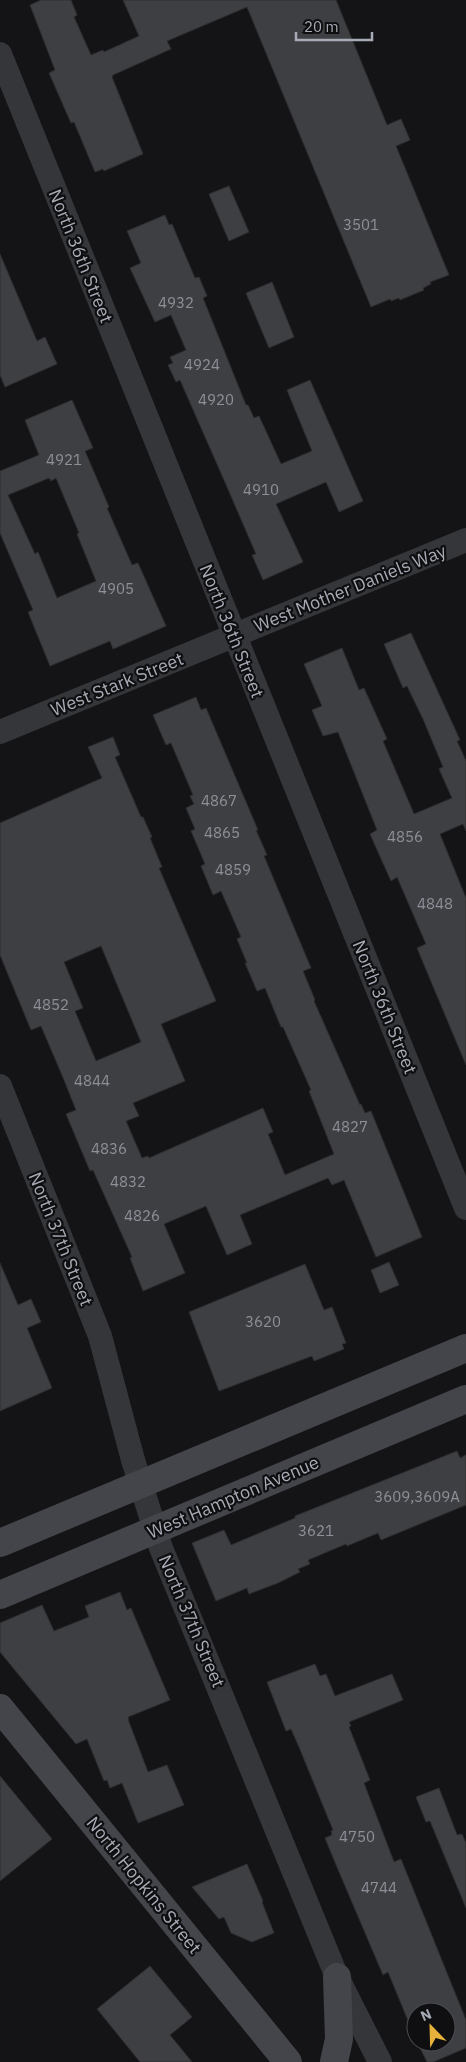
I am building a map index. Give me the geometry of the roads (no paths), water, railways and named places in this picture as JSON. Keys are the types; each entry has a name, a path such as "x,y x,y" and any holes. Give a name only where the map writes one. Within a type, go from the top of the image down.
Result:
{"main road":[{"path":"0,1542 466,1348"},
{"name":"West Hampton Avenue","path":"0,1595 466,1399"},
{"name":"North Hopkins Street","path":"0,1708 288,2062"},
{"path":"334,2062 339,2039 337,1977"}],"street":[{"name":"North 36th Street","path":"0,54 466,1208"},
{"name":"West Mother Daniels Way","path":"234,636 466,540"},
{"name":"West Stark Street","path":"0,732 234,636"},
{"name":"North 37th Street","path":"0,1086 100,1336 140,1484 155,1529 337,1977 380,2062"}]}
